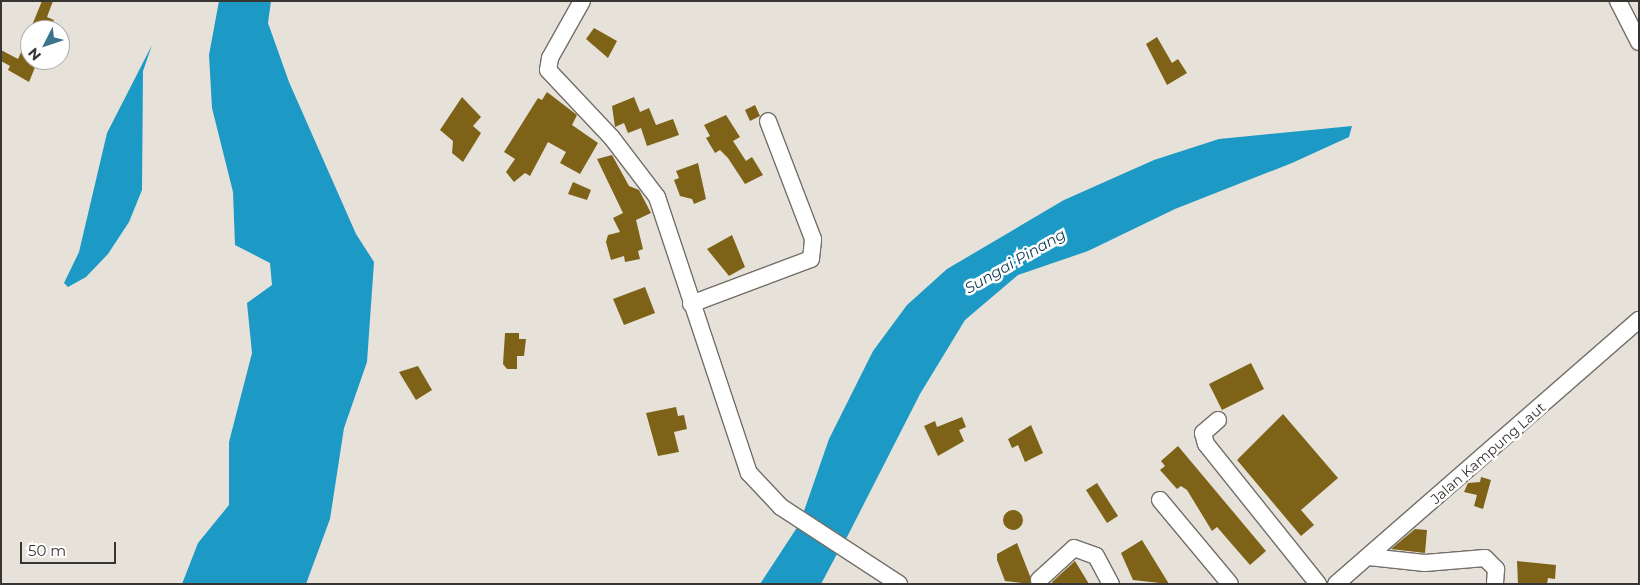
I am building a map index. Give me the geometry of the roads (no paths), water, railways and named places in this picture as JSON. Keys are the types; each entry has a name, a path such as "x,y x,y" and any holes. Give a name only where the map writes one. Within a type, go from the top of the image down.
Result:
{"street":[{"path":"582,1 550,58 548,70 612,138 657,197 690,304 749,473 781,507 812,524 899,584"},
{"path":"1618,1 1639,42"},
{"path":"690,304 811,259 813,238 768,121"},
{"name":"Jalan Kampung Laut","path":"1336,584 1639,320"},
{"path":"1218,420 1202,433 1206,444 1318,584"},
{"path":"1160,500 1230,584"},
{"path":"1039,580 1074,548 1096,556 1111,584"},
{"path":"1369,557 1425,563 1484,558 1496,569 1495,584"}],"water":[{"path":"219,1 271,1 268,23 289,82 356,234 374,262 367,362 344,428 330,519 306,584 182,584 198,543 229,505 229,442 252,353 247,303 272,285 270,263 235,245 233,192 212,108 209,55"},
{"path":"152,45 143,71 142,190 129,222 108,254 86,277 68,287 64,283 79,252 107,133"},
{"name":"Sungai Pinang","path":"1352,126 1349,137 1292,163 1175,209 1088,251 1018,275 965,320 920,394 846,539 835,531 827,545 838,552 821,584 760,584 798,526 825,526 804,511 829,439 873,351 907,305 947,269 1064,200 1154,160 1219,139"}]}
